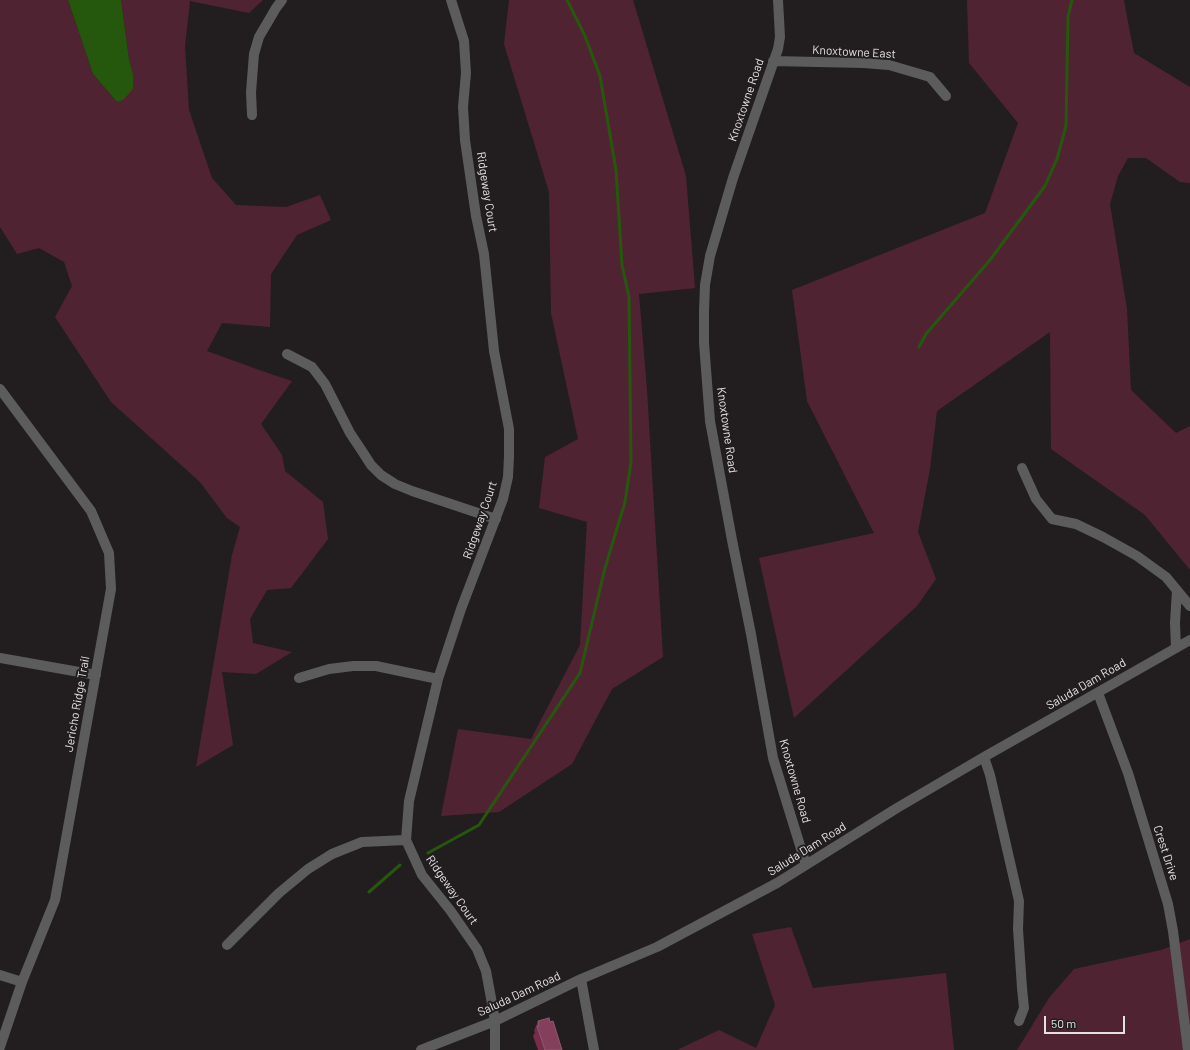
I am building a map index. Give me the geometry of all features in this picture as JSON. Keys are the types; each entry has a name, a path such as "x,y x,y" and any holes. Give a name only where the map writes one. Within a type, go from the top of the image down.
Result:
{"street":[{"path":"252,114 251,92 254,54 259,37 282,0"},
{"name":"Ridgeway Court","path":"451,0 464,41 466,73 463,107 465,140 476,216 484,254 494,352 509,429 508,477 503,499 461,609 438,679 409,802 406,840 422,875 450,910 477,949 486,971 495,1021 495,1050"},
{"name":"Knoxtowne Road","path":"778,0 780,37 774,61 733,178 710,256 705,285 704,343 710,421 773,758 806,865"},
{"name":"Knoxtowne East","path":"774,61 888,66 930,77 946,96"},
{"path":"286,354 312,367 325,384 350,433 371,465 381,474 395,484 412,491 496,518"},
{"name":"Jericho Ridge Trail","path":"0,389 91,511 109,553 112,589 55,900 22,982 0,1047"},
{"path":"1022,468 1036,499 1052,519 1076,524 1103,536 1137,556 1166,577 1190,606"},
{"path":"1176,648 1174,623 1177,590"},
{"name":"Saluda Dam Road","path":"421,1050 495,1021 581,979 657,947 777,883 897,808 1190,640"},
{"path":"0,658 96,675"},
{"path":"299,678 330,668 376,666 438,679"},
{"name":"Crest Drive","path":"1098,693 1128,773 1168,904 1174,938 1188,1050"},
{"path":"984,757 990,775 1019,901 1018,929 1024,1008 1020,1021"},
{"path":"227,945 279,893 308,869 332,854 362,842 406,840"},
{"path":"0,975 22,982"},
{"path":"581,979 594,1050"}],"shaded area":[{"path":"0,0 68,0 93,74 117,102 133,89 133,74 129,59 121,0 263,0 249,13 190,1 185,46 189,110 212,178 236,205 286,207 320,195 331,220 297,235 271,274 270,327 222,323 207,351 292,381 261,424 282,455 285,471 323,502 328,539 291,588 267,590 250,619 253,643 292,652 256,674 222,672 233,745 196,767 232,555 240,527 227,518 200,482 111,402 55,317 72,286 64,262 39,248 17,254 0,227"},
{"path":"68,0 121,0 129,59 133,74 133,89 123,100 117,102 93,74"},
{"path":"509,0 633,0 686,176 695,288 639,294 647,390 663,657 612,689 572,764 499,812 441,816 458,729 531,739 580,645 587,522 539,508 545,457 578,439 551,313 549,192 504,44"},
{"path":"967,0 1125,0 1134,53 1190,87 1190,183 1180,182 1146,158 1128,158 1118,176 1110,204 1127,309 1131,390 1176,433 1190,426 1190,570 1145,515 1051,449 1050,332 937,411 930,469 918,532 936,579 917,606 794,718 759,558 874,533 807,401 792,290 985,213 1018,123 969,63"},
{"path":"791,927 813,988 946,973 954,1050 677,1050 719,1030 756,1048 775,1005 752,934"},
{"path":"1190,939 1190,1050 1017,1050 1049,998 1074,969 1161,950"}],"building":[{"path":"549,1018 550,1022 553,1021 562,1050 545,1050 537,1026 539,1026 538,1021"}],"waterway":[{"path":"428,853 479,825 580,673 605,568 625,502 631,462 629,297 622,265 616,170 600,76 585,36 567,0"},
{"path":"919,347 926,334 990,260 1045,186 1057,159 1066,126 1068,17 1072,0"},
{"path":"369,892 400,865"}]}
